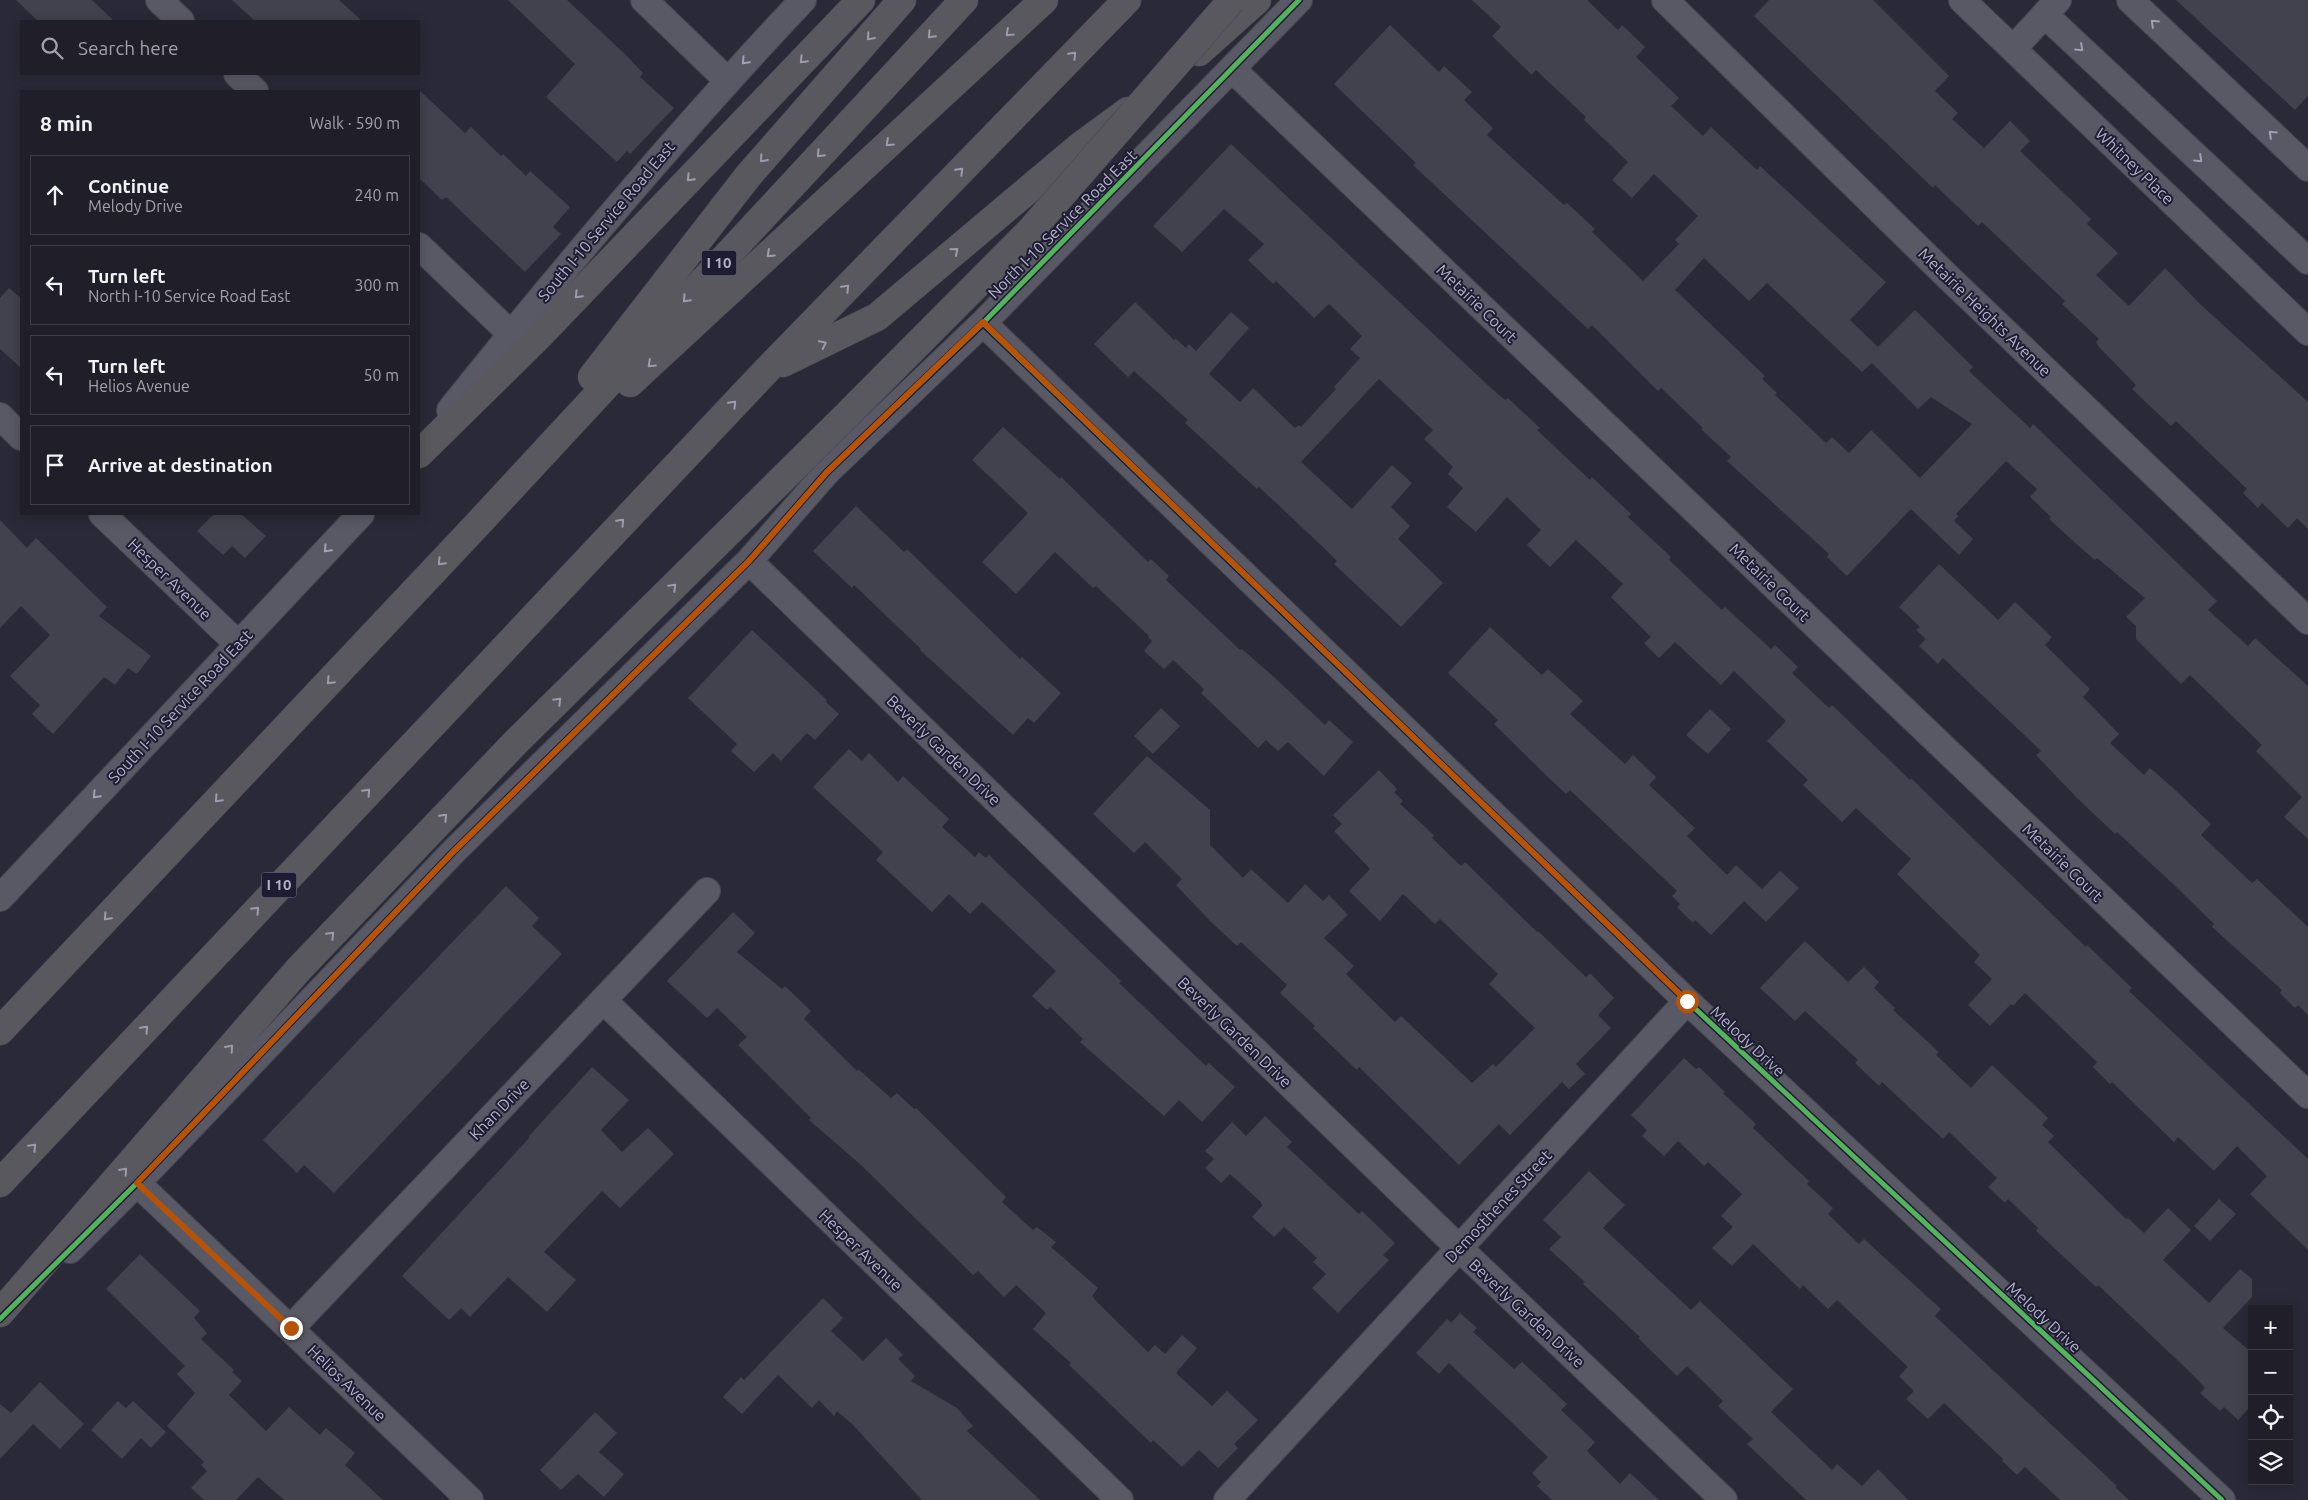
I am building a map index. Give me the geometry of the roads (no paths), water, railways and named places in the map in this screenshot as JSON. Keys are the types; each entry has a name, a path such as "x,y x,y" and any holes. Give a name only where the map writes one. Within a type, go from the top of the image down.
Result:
{"highway":[{"path":"420,453 538,337 861,0"},
{"path":"475,527 748,176 902,0"},
{"name":"I 10","path":"0,1031 475,527 964,0"},
{"path":"475,527 1044,0"},
{"name":"I 10","path":"0,1182 558,588 1127,0"},
{"path":"0,1313 298,970 516,742 837,425 1031,230 1232,0"},
{"path":"764,373 877,317 1079,147 1164,84 1257,0"}],"street":[{"path":"159,0 180,20"},
{"path":"644,0 727,80"},
{"name":"South I-10 Service Road East","path":"420,448 627,193 727,80 803,0"},
{"name":"North I-10 Service Road East","path":"0,1319 137,1183 453,852 749,561 827,472 983,322 1298,0"},
{"name":"Metairie Heights Avenue","path":"1664,0 1949,278 2308,621"},
{"name":"Whitney Place","path":"1962,0 2308,332"},
{"path":"2130,0 2308,168"},
{"path":"2013,49 2051,7 2308,261"},
{"name":"Metairie Court","path":"1232,69 2308,1095"},
{"path":"237,75 254,90"},
{"path":"420,247 511,334"},
{"name":"Melody Drive","path":"983,322 1687,1001 2222,1500"},
{"path":"0,416 20,436"},
{"name":"Hesper Avenue","path":"103,515 238,644"},
{"name":"South I-10 Service Road East","path":"0,898 360,515"},
{"name":"Beverly Garden Drive","path":"749,561 1459,1248 1724,1500"},
{"name":"Khan Drive","path":"291,1328 708,891"},
{"name":"Hesper Avenue","path":"603,1000 1120,1500"},
{"name":"Demosthenes Street","path":"1227,1500 1687,1001"},
{"name":"Helios Avenue","path":"137,1183 470,1500"}]}
